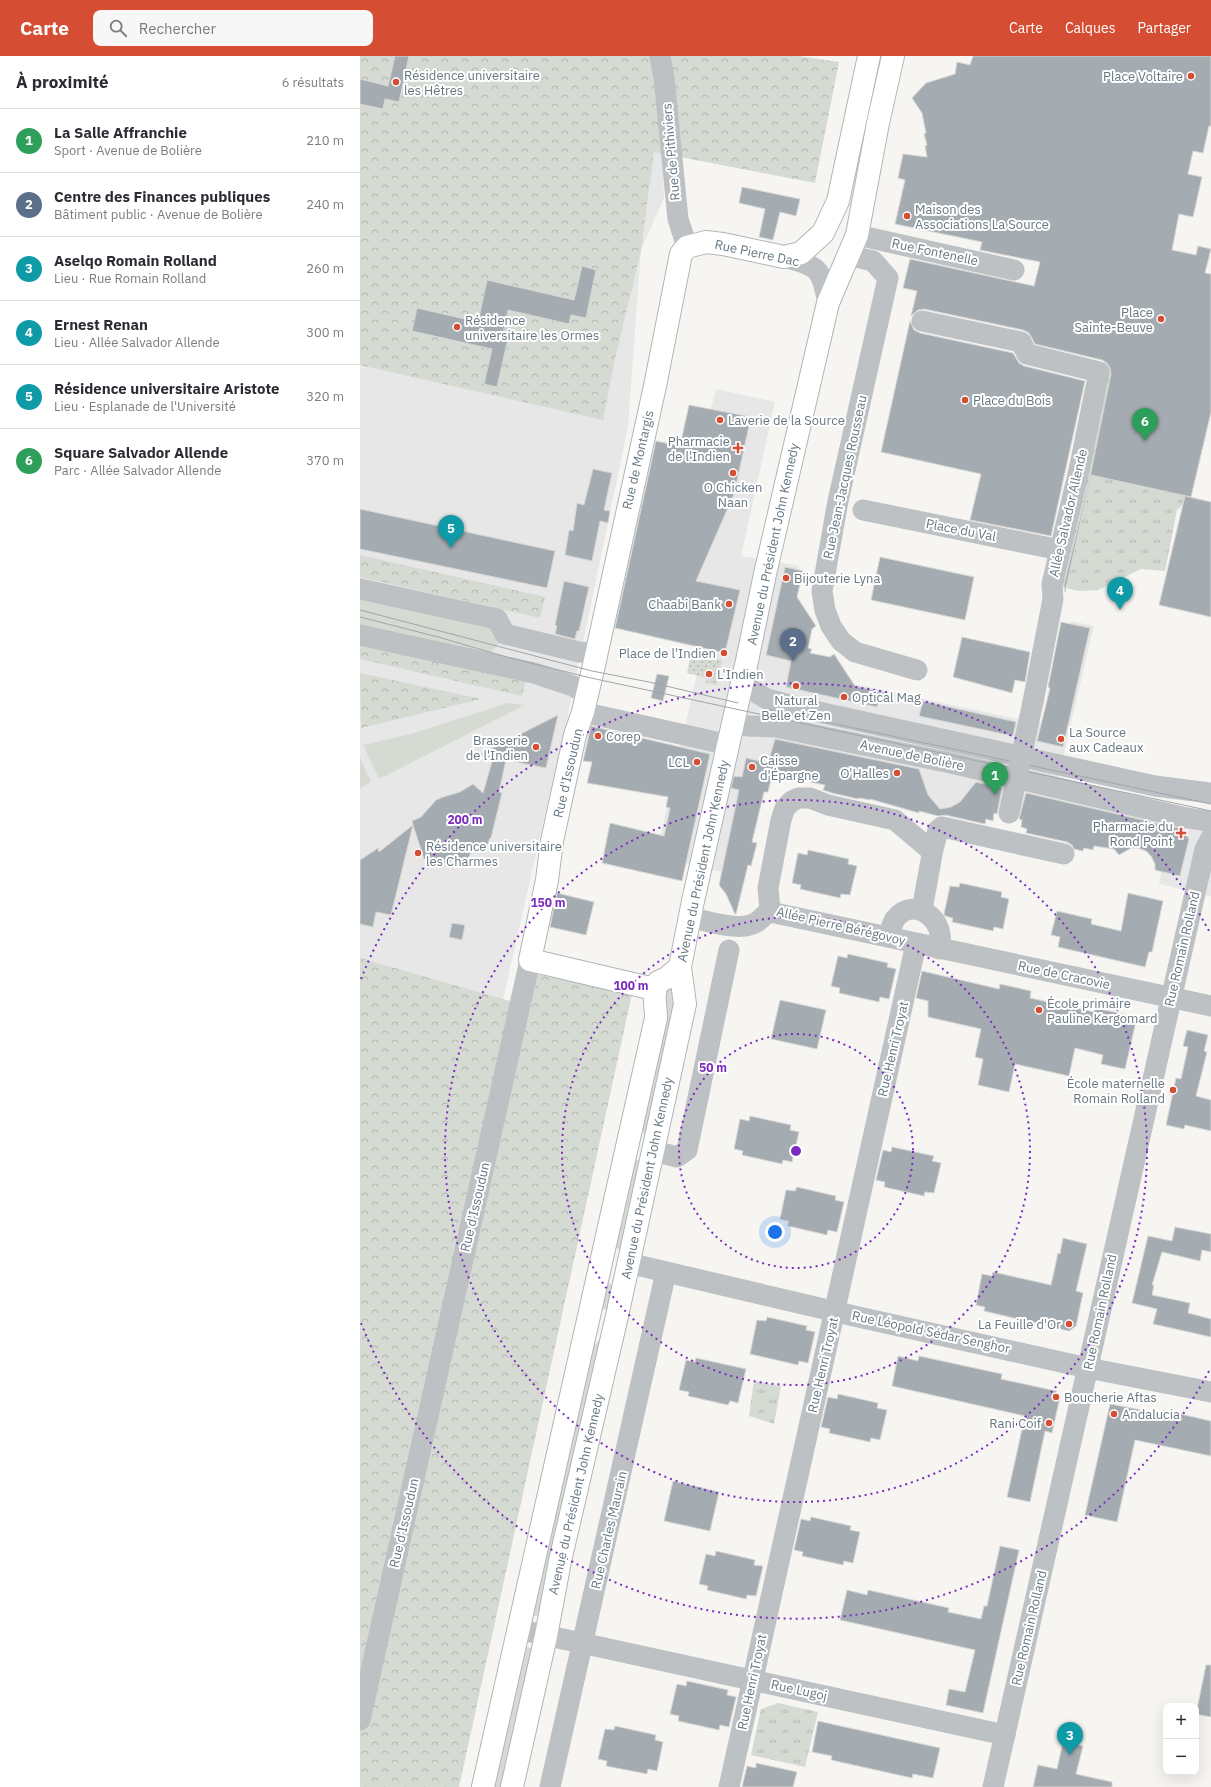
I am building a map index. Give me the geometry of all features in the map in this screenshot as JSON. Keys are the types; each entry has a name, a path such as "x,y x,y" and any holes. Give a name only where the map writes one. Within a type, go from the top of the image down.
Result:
{"main road":[{"path":"784,256 801,252 824,233 838,201 869,56"},
{"name":"Avenue du Président John Kennedy","path":"512,1787 546,1636 560,1561 654,1151 685,1004 680,968 725,755 734,723 778,516 828,303 856,235 878,122 893,56"},
{"name":"Rue Pierre Dac","path":"697,244 723,244 784,256"},
{"name":"Rue de Montargis","path":"589,704 596,653 653,392 681,254 697,244"},
{"name":"Rue d'Issoudun","path":"530,960 547,880 555,826 575,735 589,704"},
{"path":"530,960 654,989 658,982 667,978 680,968"},
{"name":"Avenue du Président John Kennedy","path":"483,1787 656,1018 653,997 654,989"},
{"path":"627,1145 654,1151"},
{"path":"602,1256 628,1263"}],"street":[{"name":"Rue de Pithiviers","path":"660,56 664,78 678,219 697,244"},
{"name":"Rue Fontenelle","path":"856,235 1014,270"},
{"name":"Rue Jean-Jacques Rousseau","path":"847,255 873,261 888,278 838,501 822,591 824,610 831,626 841,641 855,652 917,670"},
{"name":"Rue Pierre Dac","path":"784,256 804,262 818,270 824,284 828,303"},
{"name":"Allée Salvador Allende","path":"922,321 1021,342 1027,354 1099,372 1079,470 1052,584 1053,599 1004,840"},
{"name":"Place du Val","path":"863,510 1060,550"},
{"path":"360,589 497,619 505,634 506,648 501,655 489,662"},
{"path":"505,634 579,652 596,653"},
{"path":"360,635 534,672 573,686 589,704 716,742"},
{"name":"Avenue de Bolière","path":"742,684 767,699 805,709 1155,786 1211,793"},
{"name":"Avenue de Bolière","path":"734,723 748,726 776,727 951,763 1182,817 1210,828"},
{"path":"1210,828 1204,815 1205,803 1211,793"},
{"name":"Allée Pierre Bérégovoy","path":"916,944 775,913 770,910 768,888 781,820 785,808 792,801 799,798 810,798 828,805 895,820 928,848 933,849"},
{"path":"922,910 933,849 938,830 942,827 1064,854"},
{"name":"Rue Romain Rolland","path":"994,1787 1210,828"},
{"path":"690,917 735,926 750,925 759,920 770,910"},
{"path":"888,937 895,920 905,912 922,910 931,916 937,923 941,937 939,949"},
{"name":"Rue de Cracovie","path":"916,944 1211,1006"},
{"name":"Rue Henri Troyat","path":"729,1787 916,944"},
{"path":"654,1151 677,1157 688,1150 729,950"},
{"name":"Rue d'Issoudun","path":"360,1720 530,960"},
{"name":"Rue Léopold Sédar Senghor","path":"628,1263 1088,1368 1211,1392"},
{"name":"Rue Charles Maurain","path":"550,1787 666,1272"},
{"name":"Rue Lugoj","path":"518,1629 1005,1735"}],"shaded area":[{"path":"360,56 652,56 661,121 664,198 641,250 628,426 569,710 360,1625"},
{"path":"716,389 775,402 741,556 799,566 785,637 816,676 1046,725 1071,621 1094,626 1057,782 1211,823 1211,896 1159,884 1165,853 1156,841 979,800 953,812 925,807 792,761 745,781 726,873 656,856 705,638 669,580"}],"green space":[{"path":"360,56 798,56 839,62 815,183 654,152 641,250 615,359 603,420 360,365"},
{"path":"1110,335 1211,412 1191,498 1177,510 1165,571 1141,569 1098,590 1079,591 1053,585"},
{"path":"360,555 545,597 540,618 360,577"},
{"path":"360,594 489,624 500,639 498,645 490,654 360,628"},
{"path":"360,637 527,675 522,696 360,659"},
{"path":"691,653 722,660 717,685 706,683 706,678 687,673"},
{"path":"360,673 481,699 361,728"},
{"path":"508,703 525,705 379,779 363,745 411,734"},
{"path":"360,758 371,782 360,788"},
{"path":"360,958 527,1006 535,974 632,994 459,1787 360,1787"},
{"path":"671,986 674,989 674,1019 645,1136 642,1129 658,995"},
{"path":"634,1160 638,1160 640,1162 622,1247 620,1249 616,1248"},
{"path":"607,1283 611,1284 614,1290 608,1310 599,1308"},
{"path":"598,1341 601,1341 541,1614 536,1616 532,1615 588,1355"},
{"path":"754,1381 781,1386 774,1424 749,1416"},
{"path":"527,1647 531,1648 534,1655 504,1787 491,1787 522,1651"},
{"path":"778,1703 818,1712 805,1767 751,1755 761,1709"}],"building":[{"name":"Résidence universitaire les Hêtres","path":"395,56 409,56 399,102 385,99 383,109 360,104 360,79 388,86"},
{"path":"973,56 1211,56 1211,126 1209,126 1203,153 1193,151 1188,174 1202,177 1193,217 1179,214 1172,250 1196,255 1198,246 1211,249 1205,273 1211,274 1211,412 1191,497 1091,475 1065,592 1064,585 1091,472 1111,374 1110,368 1107,363 1102,360 1035,344 1029,333 1023,330 924,309 918,310 911,316 917,291 903,288 910,259 1034,286 1040,262 980,250 982,242 895,224 905,180 898,178 903,154 927,157 925,146 927,145 924,134 926,133 922,113 912,98 926,83 955,74 957,62 970,65"},
{"path":"742,187 800,199 796,216 780,212 773,240 759,237 765,209 739,203"},
{"name":"Résidence universitaire les Ormes","path":"582,266 596,270 586,318 571,315 569,324 508,310 502,338 508,339 497,387 484,384 492,349 412,331 417,308 478,322 487,280 574,300"},
{"name":"Place du Bois","path":"910,321 914,330 920,333 1013,353 1019,363 1024,366 1085,381 1051,536 970,520 981,474 881,452"},
{"path":"689,405 751,417 734,494 696,581 740,590 725,653 615,628 656,441 680,446"},
{"path":"593,469 612,473 604,510 610,511 608,523 600,521 592,561 565,555 569,530 573,531 577,503 584,505"},
{"path":"1185,496 1211,502 1211,617 1159,605"},
{"path":"360,509 555,551 547,588 360,549"},
{"path":"880,557 974,577 965,620 871,600"},
{"path":"785,567 803,571 797,597 816,626 812,629 808,648 812,649 810,653 830,657 834,654 855,686 886,693 880,697 877,707 786,687 791,661 766,655"},
{"path":"564,581 589,587 579,631 577,631 575,639 555,634 557,626 555,625"},
{"path":"1061,622 1090,628 1063,747 1037,741 1050,688 1048,687"},
{"path":"962,637 1030,652 1025,682 1015,680 1012,693 953,677"},
{"path":"657,674 669,676 663,701 651,698"},
{"path":"923,701 1016,722 1013,736 919,716"},
{"name":"Résidence universitaire les Charmes","path":"558,715 546,768 506,760 499,792 502,793 491,838 486,849 473,848 466,863 451,861 450,865 424,859 412,821 421,817 436,800 460,792 473,784 483,793 493,758 479,755"},
{"path":"591,726 710,754 682,881 602,863 610,823 664,836 670,808 666,807 668,797 587,783 592,762 583,761"},
{"path":"775,739 919,769 928,795 940,809 951,807 960,802 976,782 1002,788 997,814 994,813 993,821 986,819 985,824 945,815 938,816 919,811 919,813 870,799 858,799 832,793 823,790 825,785 810,782 812,778 783,772 780,781 771,779 768,792 764,792 752,842 757,843 751,866 748,865 735,914 726,894 719,885 739,790 731,788 733,779 734,776 742,777 746,758 768,763"},
{"path":"1026,793 1182,829 1189,839 1180,876 1155,870 1155,864 1151,856 1146,851 1138,848 1131,848 1119,855 1114,849 1094,846 1093,850 1084,848 1083,851 1074,849 1072,845 1067,842 1026,833 1027,829 1021,827 1022,820 1019,819"},
{"path":"413,825 391,915 376,912 373,927 360,924 360,860 378,848 379,852"},
{"path":"808,850 849,859 848,864 857,866 850,895 841,894 840,898 800,889 801,885 792,883 798,853 807,855"},
{"path":"960,883 1002,892 1001,897 1009,899 1003,929 994,927 993,931 952,922 953,918 945,916 944,914 950,886 959,887"},
{"path":"557,893 594,902 586,935 550,927"},
{"path":"1128,893 1163,901 1152,952 1149,952 1145,967 1058,947 1060,937 1051,935 1057,911 1092,919 1091,924 1121,931"},
{"path":"452,923 465,925 462,940 449,937"},
{"path":"848,954 888,963 887,967 896,969 889,999 880,997 879,1002 839,993 840,988 831,986 838,956 847,958"},
{"path":"922,971 999,989 1000,984 1031,991 1030,998 1094,1012 1095,1008 1137,1017 1125,1069 1101,1064 1103,1055 1075,1048 1069,1076 1015,1064 1009,1092 978,1085 983,1059 975,1057 981,1029 928,1017 928,1001 916,998"},
{"path":"780,1000 826,1010 817,1049 771,1039"},
{"path":"1187,1030 1208,1035 1204,1051 1207,1052 1196,1096 1211,1100 1211,1131 1185,1125 1184,1129 1166,1125 1176,1078 1181,1079 1188,1047 1183,1046"},
{"path":"750,1116 791,1125 790,1130 799,1132 792,1162 783,1160 782,1164 742,1155 743,1151 734,1149 740,1119 749,1121"},
{"path":"892,1147 934,1156 932,1161 941,1163 934,1193 925,1192 924,1196 884,1187 885,1182 876,1180 883,1150 891,1152"},
{"path":"797,1187 836,1196 835,1200 844,1202 837,1232 828,1230 827,1235 788,1226 788,1221 780,1219 786,1190 795,1191"},
{"path":"1175,1227 1211,1234 1211,1252 1202,1250 1200,1261 1162,1252 1152,1285 1154,1285 1152,1295 1190,1303 1188,1313 1211,1319 1211,1337 1153,1324 1157,1309 1132,1303 1148,1236 1172,1241"},
{"path":"1063,1238 1087,1244 1076,1291 1083,1293 1076,1326 1069,1331 984,1311 985,1307 976,1305 982,1274 992,1276 993,1272 1051,1285"},
{"path":"767,1317 807,1326 806,1330 815,1332 808,1363 799,1361 798,1365 750,1354 757,1320 766,1321"},
{"path":"898,1356 918,1361 919,1356 1002,1374 1001,1379 1056,1391 1060,1397 1052,1433 1045,1431 1030,1502 1007,1497 1025,1416 892,1386"},
{"path":"696,1358 746,1369 738,1403 730,1401 728,1405 688,1396 689,1392 679,1390 686,1360 695,1362"},
{"path":"838,1394 878,1403 877,1408 887,1410 880,1440 871,1438 870,1442 829,1433 830,1429 821,1427 828,1397 837,1399"},
{"path":"1110,1404 1162,1414 1163,1410 1211,1421 1211,1456 1135,1440 1117,1522 1085,1515"},
{"path":"673,1481 719,1492 710,1531 664,1521"},
{"path":"811,1517 851,1526 850,1530 860,1532 853,1563 844,1561 843,1565 802,1556 803,1552 794,1550 801,1519 810,1521"},
{"path":"1000,1546 1019,1550 983,1713 946,1705 949,1689 965,1692 975,1650 840,1620 847,1590 867,1595 868,1590 949,1608 948,1612 981,1619 984,1606 987,1606"},
{"path":"716,1551 755,1560 754,1565 763,1566 756,1596 747,1595 746,1599 707,1590 708,1586 699,1584 706,1554 715,1556"},
{"path":"1206,1665 1211,1665 1211,1717 1199,1715 1198,1703"},
{"path":"687,1681 728,1690 727,1695 736,1697 729,1727 720,1725 719,1730 678,1721 679,1716 670,1714 677,1684 686,1686"},
{"path":"818,1721 940,1748 933,1778 913,1774 912,1778 831,1760 832,1756 812,1752"},
{"path":"615,1726 656,1735 655,1740 663,1742 657,1771 648,1769 647,1774 606,1766 607,1761 598,1759 605,1729 614,1730"},
{"path":"1063,1742 1083,1746 1076,1774 1112,1782 1112,1787 1033,1787 1038,1765 1057,1769"},
{"path":"756,1763 797,1772 793,1787 742,1787 747,1766 756,1768"}],"tram line":[{"path":"360,610 592,671 649,682 738,703"},
{"path":"360,617 438,637 510,658 591,678 1211,811"},
{"path":"765,709 1211,804"}],"place":[{"name":"Place Voltaire","path":"1191,76"},
{"name":"Résidence universitaire les Hêtres","path":"396,82"},
{"name":"Maison des Associations La Source","path":"907,216"},
{"name":"Place Sainte-Beuve","path":"1161,319"},
{"name":"Résidence universitaire les Ormes","path":"457,327"},
{"name":"Place du Bois","path":"965,400"},
{"name":"Laverie de la Source","path":"720,420"},
{"name":"Square Salvador Allende","path":"1145,441"},
{"name":"Pharmacie de l'Indien","path":"738,448"},
{"name":"O Chicken Naan","path":"733,473"},
{"name":"Résidence universitaire Aristote","path":"451,548"},
{"name":"Bijouterie Lyna","path":"786,578"},
{"name":"Chaabi Bank","path":"729,604"},
{"name":"Ernest Renan","path":"1120,610"},
{"name":"Place de l'Indien","path":"724,653"},
{"name":"Centre des Finances publiques","path":"793,661"},
{"name":"L'Indien","path":"709,674"},
{"name":"Natural Belle et Zen","path":"796,686"},
{"name":"Optical Mag","path":"844,697"},
{"name":"Corep","path":"598,736"},
{"name":"La Source aux Cadeaux","path":"1061,739"},
{"name":"Brasserie de l'Indien","path":"536,747"},
{"name":"LCL","path":"697,762"},
{"name":"Caisse d'Épargne","path":"752,767"},
{"name":"O'Halles","path":"897,773"},
{"name":"La Salle Affranchie","path":"995,795"},
{"name":"Pharmacie du Rond Point","path":"1181,833"},
{"name":"Résidence universitaire les Charmes","path":"418,853"},
{"name":"École primaire Pauline Kergomard","path":"1039,1010"},
{"name":"École maternelle Romain Rolland","path":"1173,1090"},
{"name":"La Feuille d'Or","path":"1069,1324"},
{"name":"Boucherie Aftas","path":"1056,1397"},
{"name":"Andalucia","path":"1114,1414"},
{"name":"Rani Coif","path":"1049,1423"},
{"name":"Aselqo Romain Rolland","path":"1070,1755"}]}
